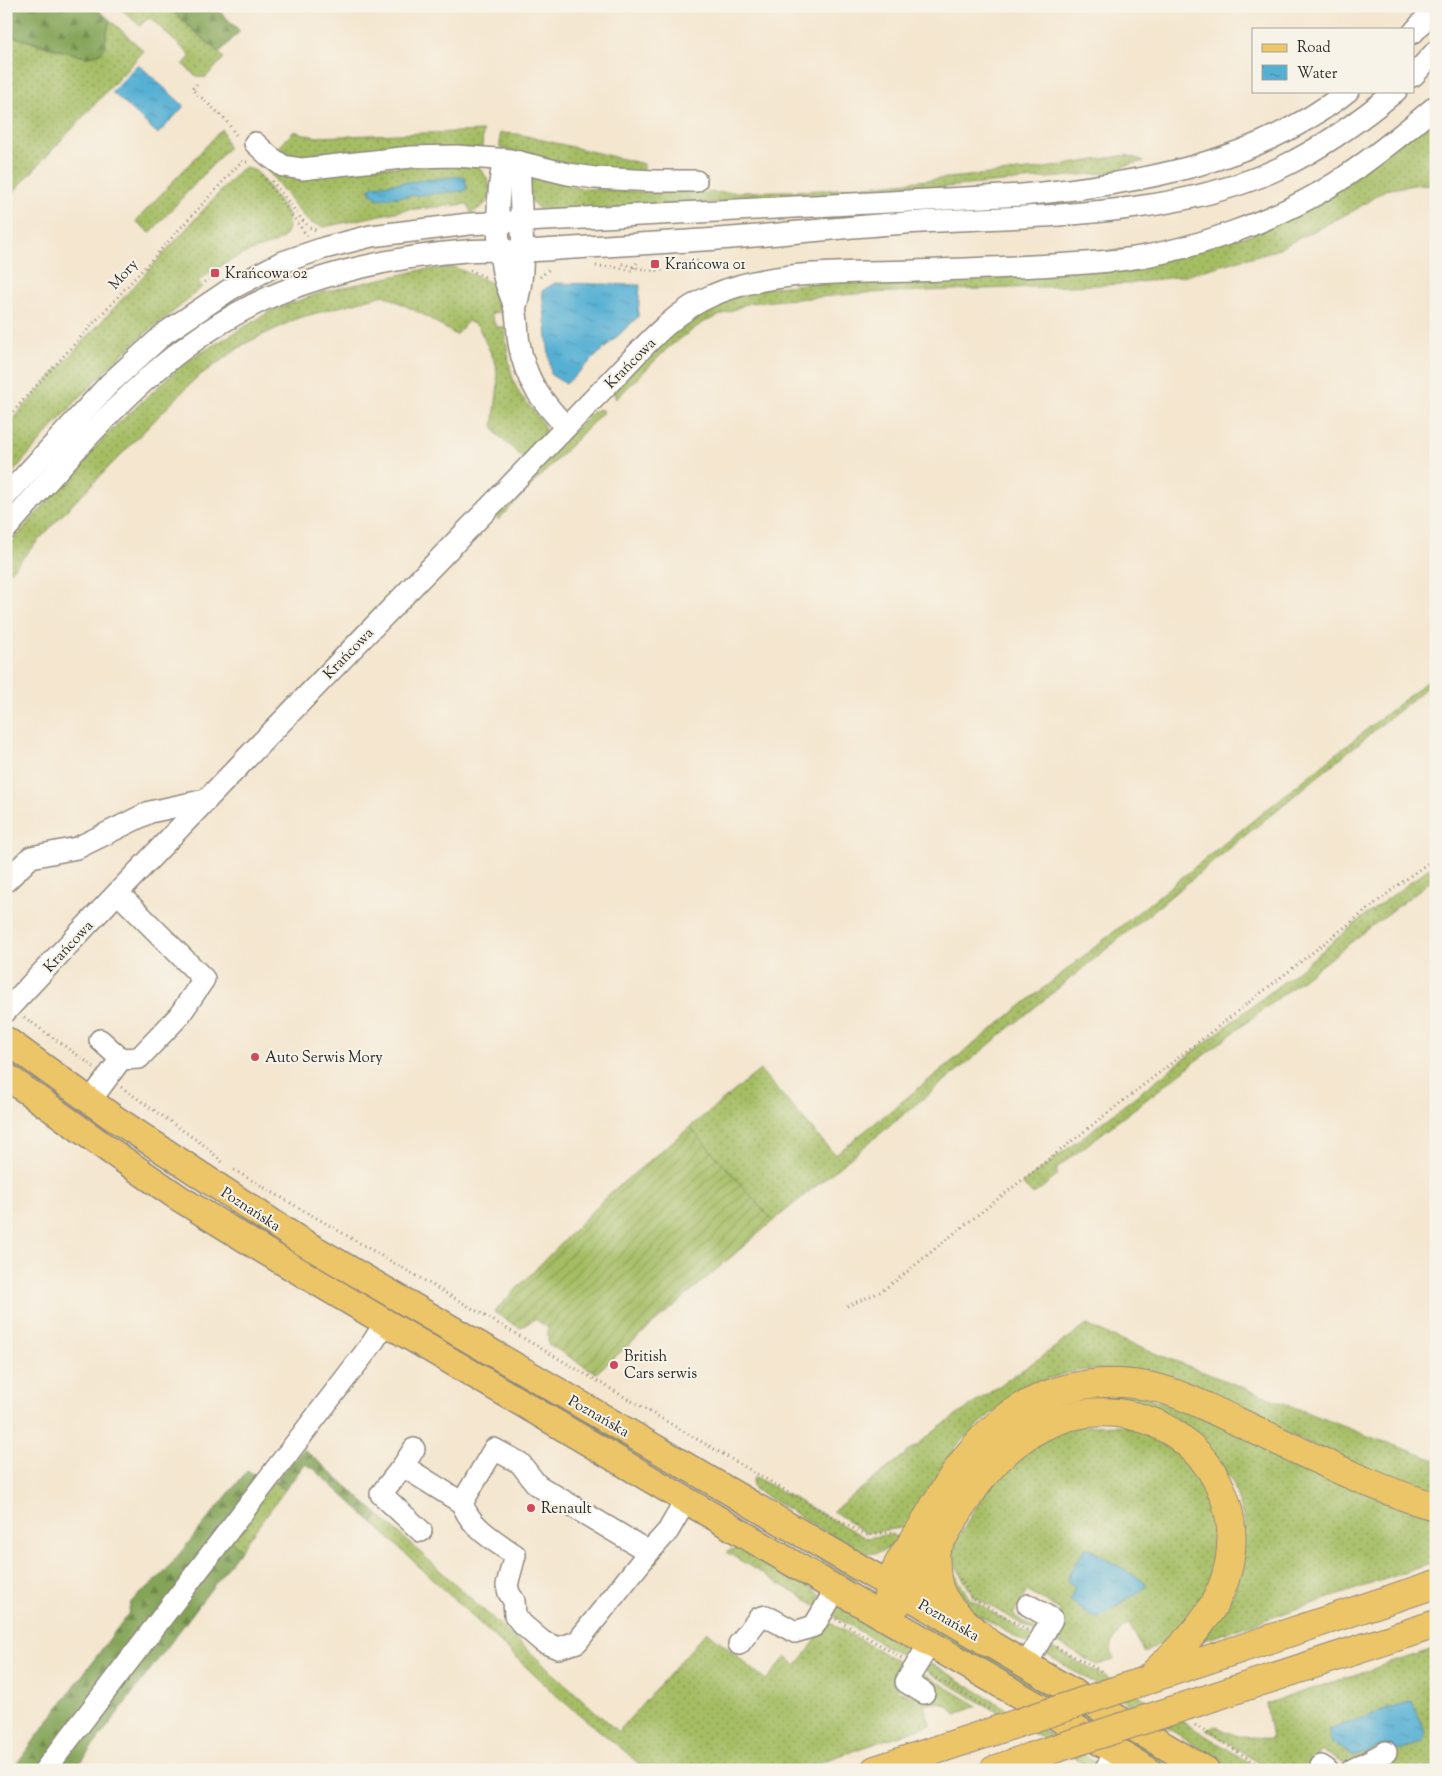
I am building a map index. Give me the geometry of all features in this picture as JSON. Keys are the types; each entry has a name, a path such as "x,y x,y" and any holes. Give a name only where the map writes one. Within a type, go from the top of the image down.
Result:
{"highway":[{"path":"898,1591 899,1563 962,1462 998,1424 1018,1410 1052,1392 1079,1385 1110,1382 1162,1389 1198,1403 1378,1486 1436,1506"},
{"path":"883,1616 898,1591 935,1550 961,1505 983,1475 1008,1450 1042,1427 1076,1414 1106,1412 1138,1416 1165,1427 1196,1452 1214,1476 1226,1501 1232,1535 1228,1565 1216,1601 1194,1633 1147,1680"},
{"path":"935,1550 941,1594 954,1610 987,1642"},
{"path":"875,1770 990,1722 1147,1680 1436,1584"},
{"path":"994,1770 1030,1757 1189,1713 1436,1624"}],"main road":[{"name":"Poznańska","path":"6,1040 90,1101 296,1238 1206,1770"},
{"name":"Poznańska","path":"6,1076 179,1198 263,1250 930,1643 1120,1761 1148,1770"}],"street":[{"path":"1414,32 1436,6"},
{"path":"1414,75 1436,51"},
{"path":"6,496 109,384 165,333 229,290 280,263 324,248 371,236 498,222 1022,195 1124,183 1201,164 1245,150 1296,126 1347,92"},
{"path":"6,529 70,456 126,398 182,348 255,304 288,290 330,276 379,264 464,251 523,251 717,239 894,224 1110,210 1178,200 1213,192 1251,180 1282,167 1312,151 1365,117 1395,92"},
{"name":"Krańcowa","path":"8,1009 206,800 566,427 648,343 696,303 716,293 766,279 814,274 1026,267 1123,259 1173,250 1238,230 1297,204 1333,184 1387,148 1436,106"},
{"path":"254,153 269,156 283,166 302,170 411,157 456,156 512,161 595,178 654,182 696,181"},
{"path":"512,161 519,190 523,251 521,290 515,309"},
{"path":"512,161 497,199 503,272 515,309 519,344 528,377 544,404 566,427"},
{"path":"6,881 31,857 77,848 150,812 206,800"},
{"path":"100,1040 121,1059 140,1058 179,1016 204,978 118,893"},
{"path":"90,1101 121,1059"},
{"path":"45,1770 371,1345 386,1322"},
{"path":"462,1503 494,1449 520,1463 538,1485 649,1552"},
{"path":"421,1531 381,1494 409,1457 462,1503 466,1515 475,1526 515,1555 507,1585 514,1601 515,1615 522,1624 543,1642 558,1648 577,1642 668,1531 686,1500"},
{"path":"739,1644 759,1618 766,1616 795,1632 814,1626 836,1589"},
{"path":"1026,1665 1052,1619 1028,1605"},
{"path":"924,1693 906,1682 930,1643"},
{"path":"1352,1770 1386,1752"}],"path":[{"name":"Mory","path":"6,419 241,162 254,153"},
{"path":"241,162 254,153"},
{"path":"262,168 303,221 313,229 325,231"},
{"path":"467,268 488,278"},
{"path":"847,1306 880,1292 897,1280 1414,873 1436,858"},
{"path":"8,1009 205,1146 226,1165"},
{"path":"231,1169 802,1500 866,1535 898,1531"},
{"path":"957,1575 972,1598 1105,1673"},
{"path":"823,1611 916,1666 990,1722"},
{"path":"1189,1713 1267,1770"}],"green space":[{"path":"6,6 94,6 110,20 105,47 99,54 85,57 6,34"},
{"path":"118,6 167,6 224,58 206,77 197,76 183,65 191,56 150,18 140,26"},
{"path":"167,6 214,6 240,31 219,53"},
{"path":"110,20 144,51 6,200 6,34 85,57 105,47"},
{"path":"1426,125 1436,125 1436,185 1419,184 1385,190 1355,210 1276,250 1187,275 1127,284 867,293 749,303 702,323 669,347 616,399 614,393 617,386 683,324 715,304 737,295 767,288 1249,236"},
{"path":"222,129 228,148 150,233 136,221"},
{"path":"294,131 315,137 483,131 482,148 307,159 281,151 278,148"},
{"path":"500,133 518,134 644,164 645,173 595,172 500,148"},
{"path":"1127,155 1144,161 1124,166 1116,172 900,191 545,213 533,202 527,187 533,177 543,174 577,188 643,192 695,193 828,190 1039,169"},
{"path":"266,165 392,167 478,165 490,186 490,192 489,198 485,203 471,213 468,204 404,210 324,227 311,223 305,218 265,167"},
{"path":"245,167 256,171 285,209 289,218 288,229 283,238 229,261 198,281 202,287 146,333 109,367 6,480 6,426 240,170"},
{"path":"454,267 497,285 501,311 491,314 496,327 505,327 510,369 518,391 545,429 542,441 525,460 498,435 493,426 498,385 496,364 478,326 468,321 456,335 424,315 384,295 298,318 246,343 196,378 62,515 6,576 6,548 108,433 184,363 271,311 323,292 421,270"},
{"path":"599,409 604,411 498,520 496,511 592,412"},
{"path":"1436,674 1436,680 773,1221 690,1127 760,1070 835,1155"},
{"path":"1436,863 1436,877 1057,1168 1057,1176 1033,1195 1022,1184 1295,973 1362,918"},
{"path":"690,1127 773,1221 596,1373 548,1344 548,1328 535,1319 520,1328 494,1312 608,1195"},
{"path":"1087,1325 1113,1337 1376,1439 1436,1460 1436,1495 1385,1477 1155,1375 1124,1369 1077,1371 1044,1380 994,1411 958,1444 908,1530 900,1528 866,1533 833,1511 940,1427"},
{"path":"439,1331 860,1582 849,1578 626,1446 435,1341"},
{"path":"1137,1394 1189,1411 1436,1515 1436,1562 1196,1643 1233,1595 1243,1554 1245,1524 1233,1483 1210,1451 1123,1403 1078,1398"},
{"path":"1124,1425 1161,1439 1194,1461 1221,1524 1217,1578 1189,1625 1145,1653 1129,1624 1114,1639 1112,1654 1114,1660 1097,1665 1047,1637 1060,1610 1027,1591 1013,1615 1035,1629 1038,1634 973,1596 949,1553 994,1477 1028,1444 1067,1426","holes":["1085,1548 1089,1548 1146,1583 1070,1601 1076,1586 1070,1572"]},
{"path":"304,1449 379,1515 373,1523 313,1468 305,1464 285,1490 274,1482"},
{"path":"247,1471 254,1474 258,1482 37,1770 12,1770 128,1614 131,1602 163,1574"},
{"path":"755,1477 866,1538 891,1534 901,1540 892,1547 882,1551 861,1553 754,1489 752,1481"},
{"path":"274,1482 285,1490 241,1549 229,1539"},
{"path":"379,1515 618,1732 707,1631 766,1680 786,1657 796,1665 808,1651 827,1621 906,1666 894,1684 900,1691 909,1695 928,1697 935,1684 921,1675 921,1672 978,1706 956,1714 946,1705 924,1704 930,1725 797,1770 645,1770 559,1698 373,1523"},
{"path":"229,1539 241,1549 75,1770 53,1770"},
{"path":"733,1549 748,1551 814,1590 821,1595 819,1607 726,1552"},
{"path":"941,1563 952,1569 969,1598 1034,1638 1031,1642 1026,1643 963,1606 956,1599"},
{"path":"840,1604 910,1649 915,1658 913,1662 830,1614"},
{"path":"909,1609 1183,1770 1167,1770 927,1629 914,1619"},
{"path":"1043,1643 1132,1691 1262,1770 1234,1770 1049,1656 1043,1648"},
{"path":"1436,1648 1436,1770 1355,1770 1321,1751 1310,1770 1270,1770 1206,1729 1217,1726 1243,1737 1272,1738 1266,1704"},
{"path":"934,1665 1097,1763 1094,1769 922,1668"}],"water":[{"path":"138,64 184,106 158,134 112,92"},
{"path":"462,176 465,178 467,189 464,191 376,199 375,195 371,195 370,188 373,186"},
{"path":"555,283 640,285 638,317 566,384 551,375 542,291"},
{"path":"1085,1548 1089,1548 1146,1583 1146,1587 1099,1618 1094,1617 1070,1601 1075,1586 1067,1581 1070,1572"},
{"path":"1412,1701 1426,1732 1423,1741 1390,1754 1385,1745 1354,1756 1332,1743 1328,1730"}],"place":[{"name":"Krańcowa 01","path":"655,264"},
{"name":"Krańcowa 02","path":"215,273"},
{"name":"Auto Serwis Mory","path":"255,1057"},
{"name":"British Cars serwis","path":"614,1365"},
{"name":"Renault","path":"531,1508"}]}
